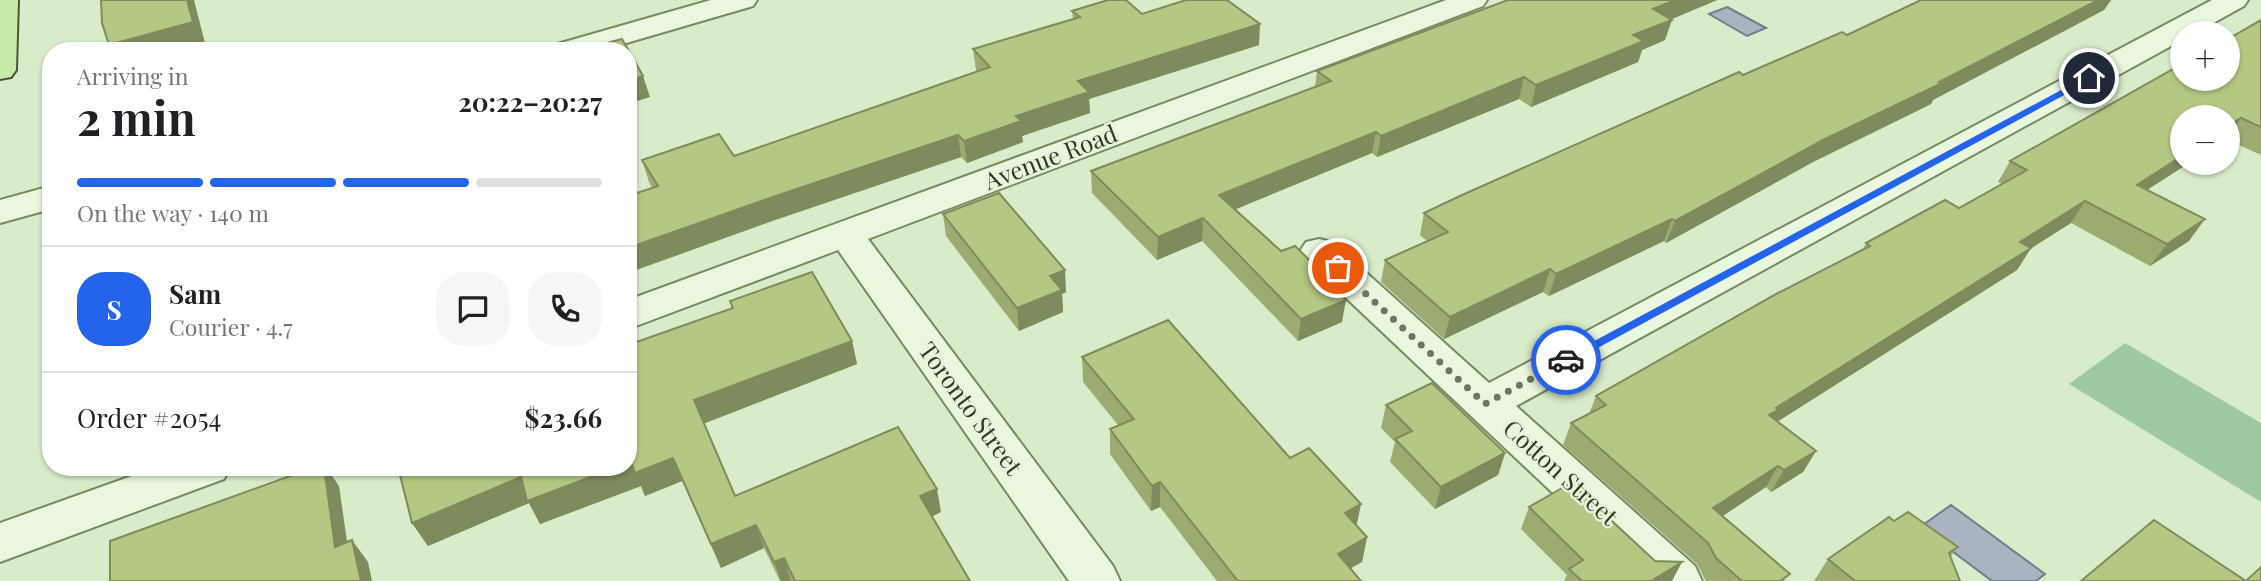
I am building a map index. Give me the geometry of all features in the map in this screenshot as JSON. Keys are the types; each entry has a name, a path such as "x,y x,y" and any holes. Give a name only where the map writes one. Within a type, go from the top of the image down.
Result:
{"main road":[{"path":"0,70 4,0"}],"street":[{"path":"596,42 743,0"},
{"name":"Avenue Road","path":"637,312 1472,0"},
{"path":"1485,404 2234,0"},
{"path":"0,212 42,200"},
{"name":"Toronto Street","path":"846,235 1096,581"},
{"name":"Cotton Street","path":"1319,251 1678,581"},
{"path":"0,543 183,476"}],"green space":[{"path":"2125,343 2261,423 2261,502 2069,384"}],"shaded area":[{"path":"1727,7 1766,28 1747,36 1709,14"},
{"path":"1951,505 2045,574 2036,581 1992,581 1920,527"}],"building":[{"path":"101,0 187,0 193,22 120,42 108,42 102,23"},
{"path":"1108,0 1126,0 1142,14 1186,0 1227,0 1260,24 1078,81 1089,92 1016,116 1021,121 964,141 958,135 637,245 637,193 658,186 642,160 719,134 734,156 990,67 973,49 1080,17 1072,11"},
{"path":"1508,0 1675,0 1653,9 1672,20 1633,35 1644,41 1536,85 1524,77 1381,136 1376,132 1219,195 1281,251 1295,246 1335,285 1333,288 1346,300 1301,319 1203,218 1158,237 1091,171 1331,81 1317,71"},
{"path":"1921,0 2098,0 1939,82 1942,83 1823,140 1675,221 1672,219 1556,274 1550,269 1450,317 1385,260 1448,232 1424,213 1739,72 1743,75 1842,32 1847,35"},
{"path":"2261,20 2261,127 2240,119 2240,105 2170,105 2170,164 2137,185 2205,219 2167,244 2085,201 2020,242 2031,248 1776,408 1778,410 1769,415 1816,451 1784,470 1778,466 1713,508 1790,574 1780,581 1742,581 1716,558 1708,543 1571,423 1606,405 1596,396 1778,293 1870,246 1866,243 1945,200 1959,208 2027,170 2010,161 2170,71 2170,91 2240,91 2240,32"},
{"path":"637,65 643,76 637,78"},
{"path":"999,193 1065,270 1050,276 1062,290 1017,308 943,214"},
{"path":"812,272 852,341 694,400 735,496 898,427 937,489 920,496 970,581 795,581 784,558 774,562 756,525 711,544 673,458 637,472 637,342 733,308 730,301"},
{"path":"1168,320 1290,458 1309,448 1361,504 1345,513 1367,537 1338,554 1361,581 1238,581 1160,482 1152,486 1110,429 1134,419 1082,357"},
{"path":"1432,383 1505,453 1441,487 1395,439 1412,431 1386,405"},
{"path":"290,476 325,476 335,547 352,540 361,581 110,581 110,541"},
{"path":"400,476 593,476 527,501 521,477 412,523"},
{"path":"1571,483 1655,561 1682,562 1651,581 1582,581 1569,569 1583,560 1529,507"},
{"path":"1908,512 1958,547 1949,553 1960,581 1855,581 1828,559 1889,517 1894,521"},
{"path":"2154,520 2246,581 2081,581"},
{"path":"2261,567 2261,581 2246,581"}],"way so far":[{"path":"1338,268 1485,404 1566,360"}],"route":[{"path":"1566,360 2089,78"}]}
